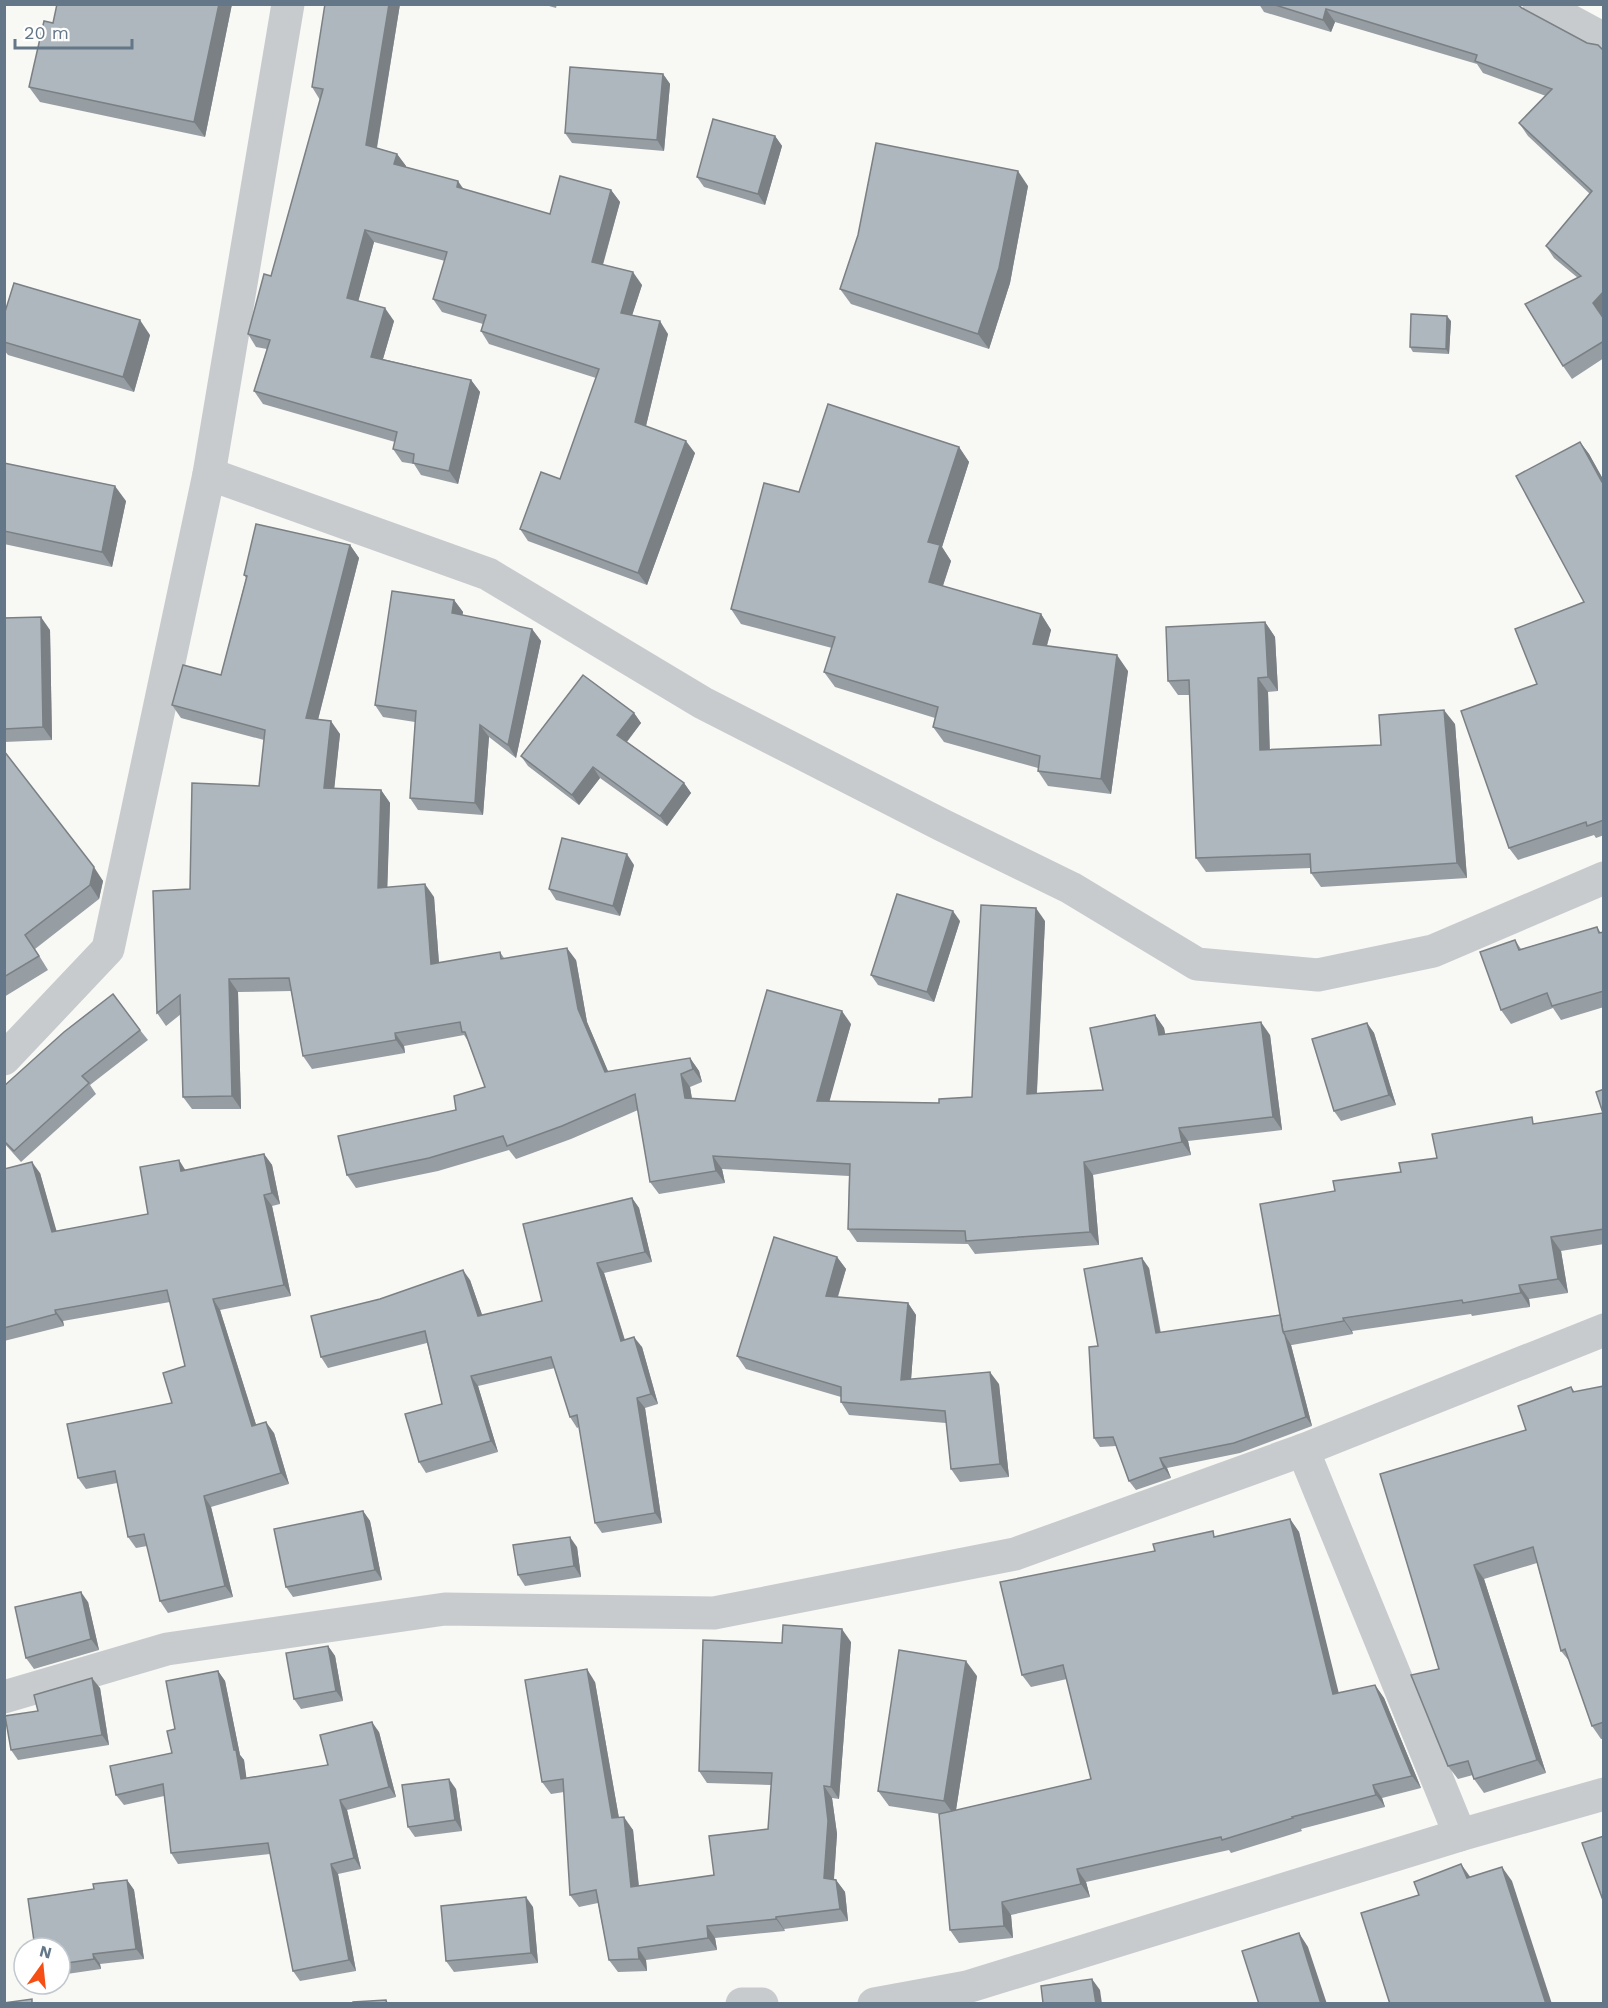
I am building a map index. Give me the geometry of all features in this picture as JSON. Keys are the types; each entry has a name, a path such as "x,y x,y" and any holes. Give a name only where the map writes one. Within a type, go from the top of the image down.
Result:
{"street":[{"path":"4,1059 108,949 209,474 288,4"},
{"path":"1539,4 1604,39"},
{"path":"209,474 488,574 703,703 1071,888 1197,964 1318,975 1433,951 1604,879"},
{"path":"4,1697 167,1649 445,1610 714,1613 1015,1554 1303,1450 1604,1330"},
{"path":"1303,1450 1460,1835"},
{"path":"874,2004 967,1987 1460,1835 1604,1794"},
{"path":"742,2004 762,2004"}],"building":[{"path":"57,4 219,4 194,122 29,87 44,21 53,23"},
{"path":"325,4 389,4 366,145 397,154 394,164 458,181 457,187 550,214 560,176 611,190 592,262 633,272 621,313 660,321 635,422 686,441 638,573 520,529 541,472 560,479 599,369 481,331 486,315 433,299 447,252 365,230 347,298 385,308 371,357 471,380 449,471 413,463 414,454 393,449 397,432 254,391 270,340 248,334 264,274 271,276 323,89 312,87"},
{"path":"1272,4 1517,4 1587,43 1598,45 1604,51 1604,291 1593,303 1604,319 1604,341 1563,366 1525,304 1581,276 1546,246 1592,191 1519,123 1552,89 1475,61 1477,55 1326,9 1323,20"},
{"path":"570,67 663,74 657,140 565,133"},
{"path":"713,119 775,136 758,194 697,177"},
{"path":"876,143 1018,171 999,268 978,334 840,289 858,235"},
{"path":"14,283 140,320 123,377 4,342 4,315"},
{"path":"1411,314 1447,316 1446,349 1410,347"},
{"path":"828,404 959,447 928,542 940,545 929,582 1041,614 1033,644 1117,655 1101,779 1038,771 1040,756 933,727 938,707 824,672 835,637 731,609 764,483 799,492"},
{"path":"1580,442 1604,482 1604,820 1587,826 1586,822 1509,848 1461,711 1537,684 1515,629 1584,602 1516,476"},
{"path":"4,463 115,486 102,552 4,531"},
{"path":"256,524 350,545 306,718 331,721 324,788 381,790 378,888 425,884 431,964 500,952 501,959 567,948 578,1009 605,1072 690,1058 693,1069 681,1074 685,1098 735,1101 767,990 842,1011 817,1101 939,1103 939,1099 972,1097 981,905 1036,908 1027,1094 1103,1090 1090,1028 1155,1015 1159,1035 1261,1022 1273,1117 1179,1128 1182,1142 1084,1162 1090,1232 966,1241 965,1231 848,1229 850,1164 713,1156 716,1171 650,1182 635,1094 562,1126 507,1146 503,1136 429,1158 347,1175 338,1136 456,1110 454,1096 485,1087 460,1022 395,1033 396,1040 303,1056 289,978 229,979 232,1096 183,1097 180,995 157,1013 153,891 190,889 192,783 259,786 265,730 172,705 183,665 221,675 247,576 244,575"},
{"path":"392,591 454,600 452,613 532,629 508,745 480,725 475,803 410,798 416,711 375,705"},
{"path":"41,617 43,727 4,729 4,618"},
{"path":"1265,622 1268,677 1258,678 1260,750 1381,745 1379,715 1444,710 1457,863 1311,873 1310,854 1196,858 1189,680 1168,681 1166,627"},
{"path":"583,675 634,713 617,735 684,783 660,816 593,767 572,795 521,756"},
{"path":"4,751 94,867 90,885 25,935 39,956 4,977"},
{"path":"562,838 627,854 613,906 549,889"},
{"path":"897,894 953,911 927,992 871,975"},
{"path":"1597,927 1599,933 1604,932 1604,991 1552,1006 1547,993 1501,1010 1480,952 1515,940 1519,950"},
{"path":"113,994 140,1030 82,1076 89,1083 14,1151 4,1141 4,1086 64,1032"},
{"path":"1367,1023 1389,1095 1334,1111 1312,1039"},
{"path":"1604,1089 1604,1229 1551,1237 1558,1279 1519,1285 1521,1293 1463,1303 1462,1300 1343,1318 1344,1321 1283,1332 1260,1204 1335,1191 1333,1181 1401,1172 1399,1163 1437,1158 1432,1134 1532,1117 1533,1124 1603,1113 1596,1092"},
{"path":"264,1154 272,1193 264,1195 284,1285 213,1299 252,1426 266,1422 281,1473 204,1496 225,1586 160,1601 144,1534 128,1537 115,1471 78,1478 67,1424 172,1403 163,1373 185,1366 167,1290 55,1310 56,1314 4,1328 4,1169 32,1162 52,1232 148,1214 140,1167 179,1160 181,1171"},
{"path":"632,1198 645,1252 597,1263 621,1341 634,1337 651,1394 637,1398 655,1513 595,1523 577,1415 570,1417 551,1357 471,1376 491,1441 419,1462 405,1414 442,1404 425,1331 321,1357 311,1316 380,1299 463,1270 478,1316 542,1301 523,1224"},
{"path":"774,1237 837,1257 826,1296 908,1303 901,1380 990,1372 1000,1464 951,1469 945,1411 841,1402 841,1387 737,1356"},
{"path":"1142,1258 1156,1333 1280,1315 1306,1417 1234,1443 1160,1458 1164,1468 1129,1481 1113,1437 1094,1438 1089,1347 1098,1346 1084,1269"},
{"path":"1604,1386 1604,1722 1592,1726 1565,1649 1561,1651 1533,1547 1474,1565 1537,1760 1474,1779 1468,1761 1448,1766 1411,1675 1439,1669 1380,1474 1526,1430 1518,1406 1571,1387 1573,1392"},
{"path":"363,1511 375,1570 286,1587 274,1529"},
{"path":"1290,1519 1333,1694 1375,1685 1412,1776 1373,1785 1376,1795 1292,1817 1222,1840 1221,1837 1077,1869 1081,1884 1002,1902 1004,1926 950,1930 939,1814 1091,1779 1063,1665 1022,1675 1000,1582 1155,1551 1153,1544 1213,1531 1214,1537"},
{"path":"570,1537 574,1566 518,1575 513,1545"},
{"path":"81,1592 91,1639 26,1658 15,1607"},
{"path":"783,1625 842,1629 831,1787 824,1786 828,1821 824,1878 836,1880 840,1909 776,1917 776,1919 707,1926 708,1938 638,1948 639,1959 609,1960 596,1890 570,1895 563,1779 542,1782 525,1680 587,1669 612,1818 624,1817 631,1887 714,1875 709,1836 768,1829 772,1773 699,1771 703,1640 782,1643"},
{"path":"328,1646 336,1691 294,1699 286,1653"},
{"path":"899,1650 966,1661 944,1801 878,1791"},
{"path":"218,1671 241,1779 328,1765 320,1735 372,1722 389,1787 340,1800 354,1858 331,1864 349,1960 293,1971 268,1843 171,1853 163,1784 116,1795 110,1766 172,1753 167,1731 175,1729 166,1681"},
{"path":"92,1678 102,1735 11,1750 5,1716 38,1711 34,1695"},
{"path":"449,1779 455,1820 408,1827 402,1785"},
{"path":"1604,1836 1604,1903 1582,1843"},
{"path":"1461,1864 1467,1878 1502,1867 1546,2004 1390,2004 1361,1913 1419,1895 1414,1882"},
{"path":"127,1880 136,1949 93,1954 94,1959 72,1962 72,1936 33,1936 28,1899 94,1889 93,1884"},
{"path":"526,1897 531,1953 446,1961 441,1906"},
{"path":"1299,1933 1321,2004 1259,2004 1242,1951"},
{"path":"1092,1979 1096,2004 1001,2004 1043,2003 1041,1986"},
{"path":"32,1999 32,2004 4,2004 4,2003"},
{"path":"386,2000 387,2004 353,2004 353,2002"}]}
